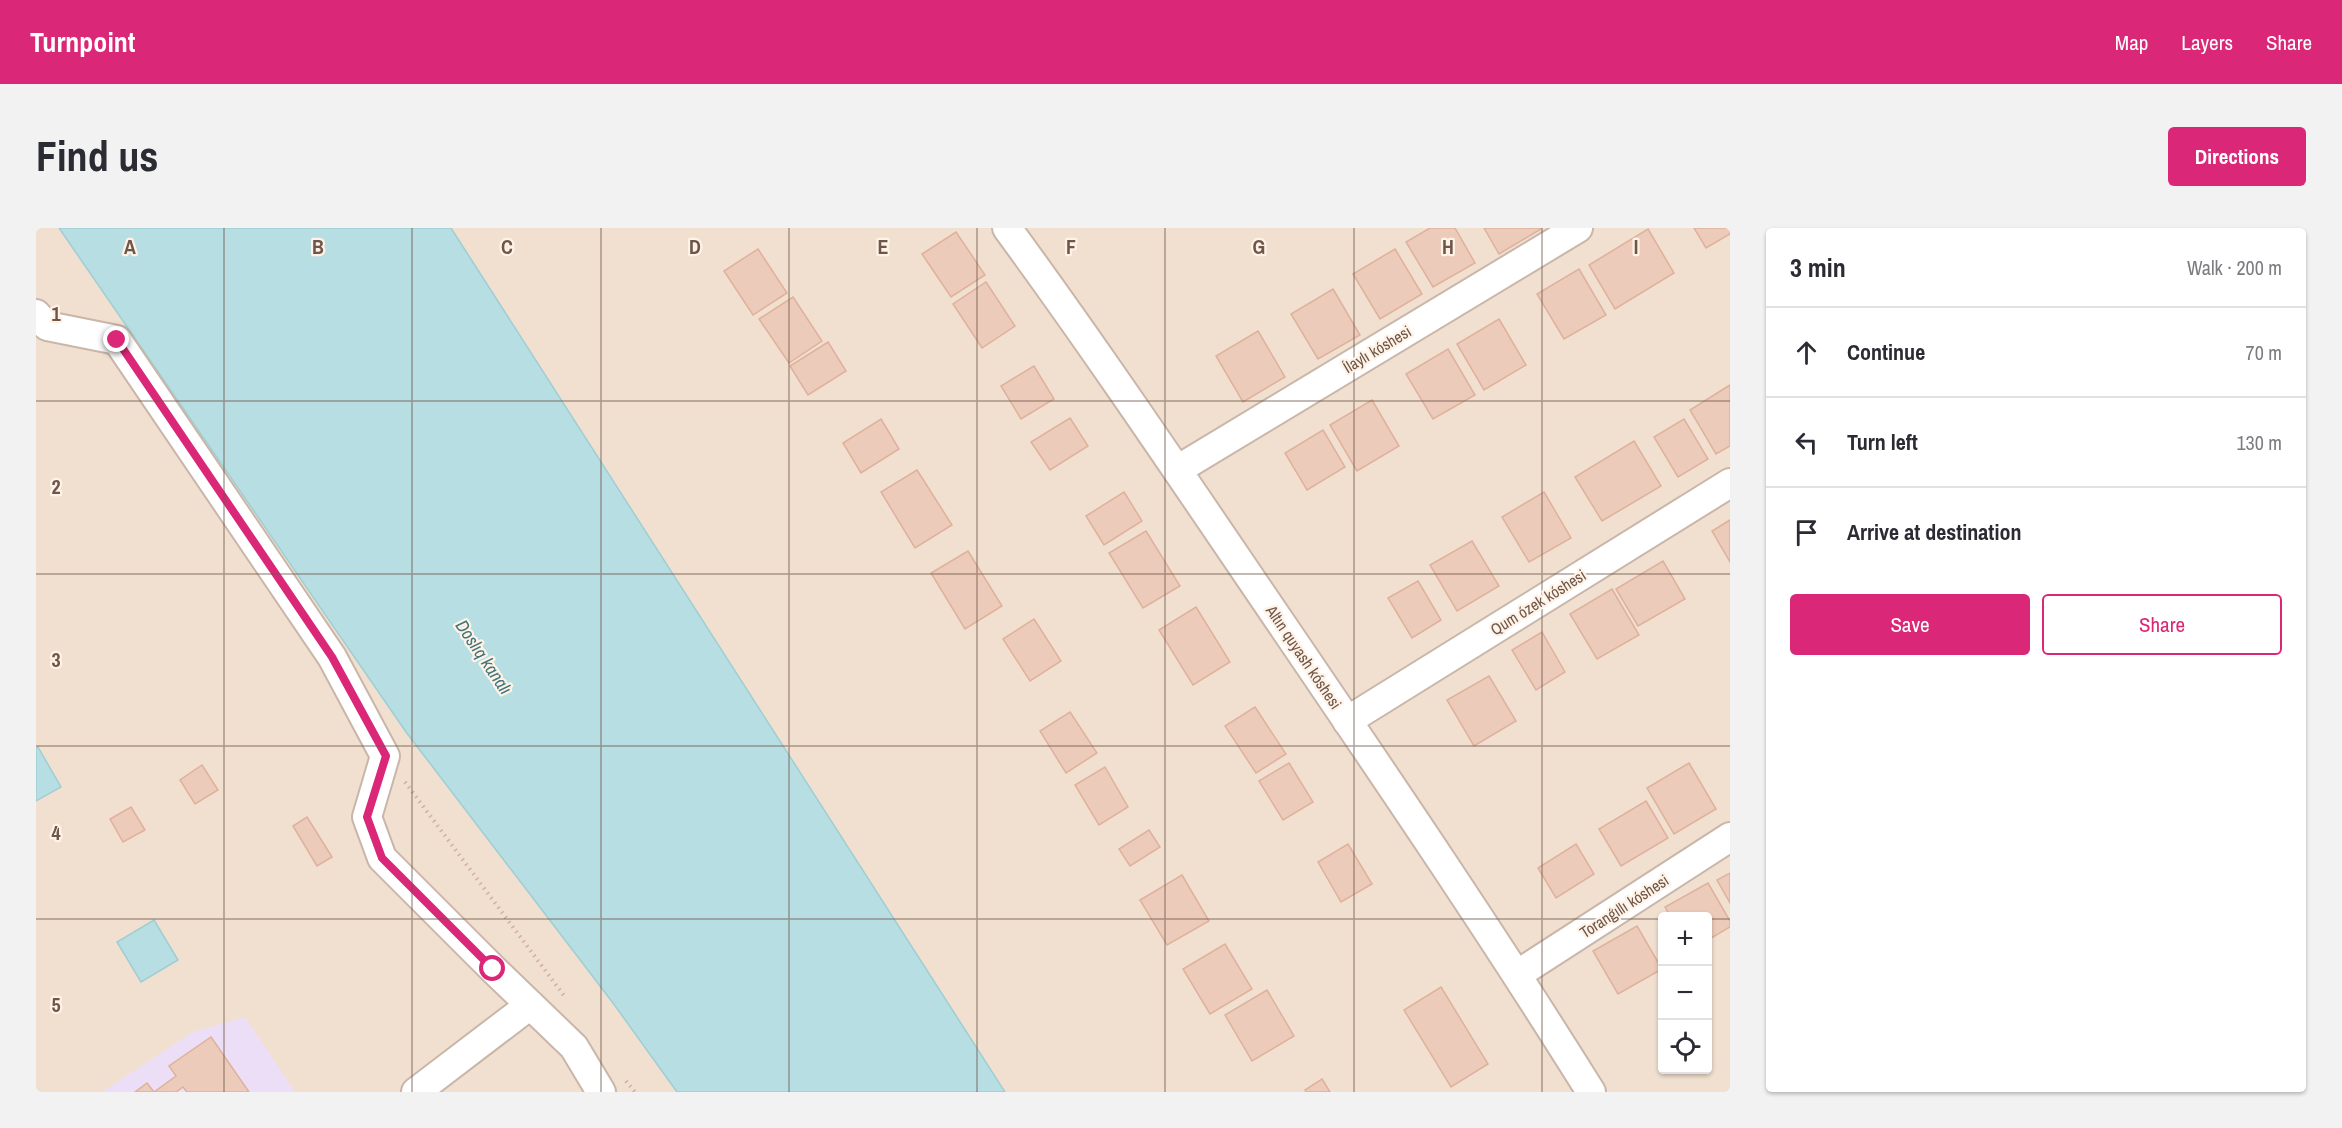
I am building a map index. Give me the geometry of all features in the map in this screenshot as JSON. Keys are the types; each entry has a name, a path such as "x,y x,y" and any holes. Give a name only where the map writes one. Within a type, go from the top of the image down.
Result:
{"street":[{"name":"Ílaylı kóshesi","path":"1177,470 1578,228"},
{"name":"Altın quyash kóshesi","path":"1019,232 1518,974 1591,1092"},
{"path":"36,314 47,326 117,340 332,657 386,756 367,817 382,858 611,1083"},
{"name":"Qum ózek kóshesi","path":"1347,720 1730,483"},
{"name":"Toranǵıllı kóshesi","path":"1518,974 1730,837"},
{"path":"416,1092 530,1005"}],"path":[{"path":"386,756 565,998"},
{"path":"611,1083 635,1092"}],"shaded area":[{"path":"36,228 1730,228 1730,1092 36,1092"},
{"path":"245,1017 295,1092 102,1092 193,1032"}],"water":[{"name":"Doslıq kanalı","path":"59,228 451,228 1005,1092 677,1092 613,1003 406,732"},
{"path":"38,747 61,787 36,801 36,748"},
{"path":"154,920 178,960 141,982 117,942"}],"building":[{"path":"1430,228 1455,228 1475,263 1433,287 1406,242"},
{"path":"1484,228 1540,228 1541,229 1499,254"},
{"path":"1694,228 1730,228 1730,234 1706,248"},
{"path":"1648,229 1674,273 1615,309 1589,265"},
{"path":"956,232 985,275 951,297 922,254"},
{"path":"758,249 787,293 753,315 724,271"},
{"path":"1395,249 1422,294 1380,319 1353,274"},
{"path":"1579,269 1606,315 1564,339 1537,294"},
{"path":"986,282 1015,326 982,348 953,304"},
{"path":"1333,289 1360,335 1318,359 1291,314"},
{"path":"793,297 822,341 789,363 759,319"},
{"path":"1499,319 1526,365 1484,390 1457,344"},
{"path":"1258,331 1285,377 1243,402 1216,356"},
{"path":"828,342 846,371 808,395 790,366"},
{"path":"1448,349 1475,395 1433,419 1406,374"},
{"path":"1034,366 1054,399 1021,419 1001,386"},
{"path":"1730,385 1730,446 1716,454 1690,410"},
{"path":"1372,400 1399,446 1357,471 1330,425"},
{"path":"1070,418 1088,446 1050,470 1031,442"},
{"path":"881,419 899,449 861,473 843,443"},
{"path":"1684,419 1708,459 1678,477 1654,437"},
{"path":"1323,430 1345,467 1307,490 1285,453"},
{"path":"1634,441 1661,486 1602,521 1575,477"},
{"path":"917,470 952,525 915,548 881,492"},
{"path":"1124,492 1142,521 1104,545 1086,516"},
{"path":"1544,492 1571,538 1529,562 1502,517"},
{"path":"1730,520 1730,562 1712,531"},
{"path":"1146,531 1180,586 1143,608 1109,553"},
{"path":"1472,541 1499,586 1457,611 1430,565"},
{"path":"968,551 1002,606 965,629 931,573"},
{"path":"1663,561 1685,599 1638,626 1616,589"},
{"path":"1418,581 1441,620 1412,638 1388,598"},
{"path":"1612,589 1639,635 1597,659 1570,614"},
{"path":"1196,607 1230,662 1193,685 1159,630"},
{"path":"1034,619 1061,661 1030,681 1003,639"},
{"path":"1542,632 1565,672 1536,690 1512,650"},
{"path":"1489,676 1516,721 1474,746 1447,700"},
{"path":"1255,707 1286,754 1256,773 1225,726"},
{"path":"1070,712 1097,753 1066,773 1040,731"},
{"path":"1289,763 1313,802 1283,820 1259,781"},
{"path":"1689,763 1716,809 1674,834 1647,788"},
{"path":"202,765 218,790 195,804 180,780"},
{"path":"1105,767 1128,807 1099,825 1075,785"},
{"path":"1646,801 1668,838 1621,866 1599,829"},
{"path":"131,807 145,830 123,842 110,819"},
{"path":"307,817 332,857 317,866 293,826"},
{"path":"1149,830 1160,847 1130,866 1119,849"},
{"path":"1348,844 1372,884 1341,902 1318,862"},
{"path":"1576,844 1594,874 1556,898 1538,868"},
{"path":"1730,873 1730,903 1717,880"},
{"path":"1182,875 1209,921 1167,945 1140,900"},
{"path":"1708,883 1730,921 1730,927 1712,938 1712,912 1668,912 1665,907"},
{"path":"1637,926 1658,962 1658,971 1618,994 1593,951"},
{"path":"1225,944 1252,989 1210,1014 1183,969"},
{"path":"1441,987 1488,1064 1451,1087 1404,1010"},
{"path":"1267,990 1294,1036 1252,1061 1225,1015"},
{"path":"211,1037 249,1092 187,1092 183,1087 176,1092 154,1092 176,1076 169,1066"},
{"path":"1322,1079 1330,1092 1306,1092 1305,1090"},
{"path":"147,1083 154,1092 135,1092"}],"route":[{"path":"117,340 332,657 386,756 367,817 382,858 493,969"}]}
